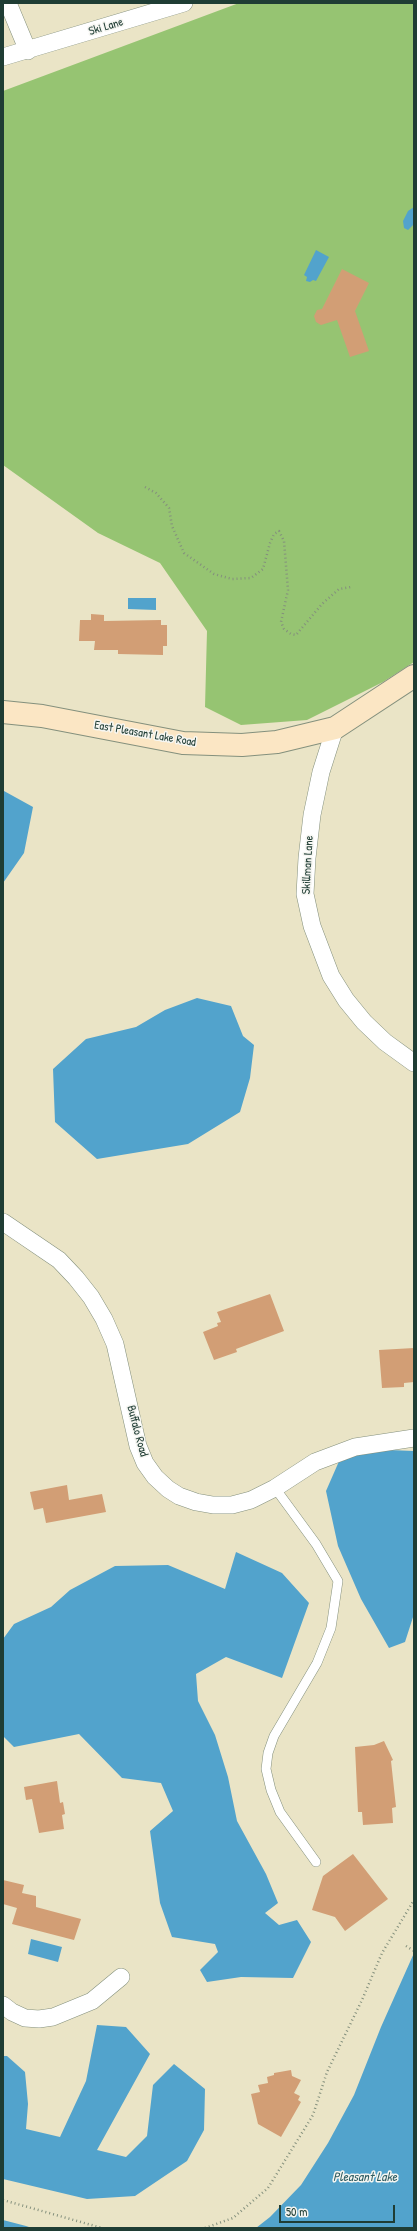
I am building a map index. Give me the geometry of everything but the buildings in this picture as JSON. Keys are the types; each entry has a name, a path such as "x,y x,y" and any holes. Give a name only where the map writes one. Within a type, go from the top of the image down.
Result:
{"street":[{"path":"8,3 28,51"},
{"name":"Ski Lane","path":"3,57 28,51 184,3"},
{"name":"East Pleasant Lake Road","path":"3,712 42,716 183,743 212,746 277,742 335,728 414,676"},
{"name":"Skillman Lane","path":"335,728 321,772 312,815 305,894 312,926 332,976 346,1000 364,1022 385,1042 414,1063"},
{"name":"Buffalo Road","path":"3,1222 59,1260 92,1297 115,1344 138,1446 145,1463 155,1477 168,1489 179,1496 196,1502 213,1505 232,1505 251,1500 275,1488 315,1462 355,1447 414,1438"},
{"path":"3,2006 25,2018 39,2019 53,2017 92,2001 121,1977"}],"lane":[{"path":"275,1488 316,1544 338,1581 328,1635 317,1663 274,1736 268,1753 266,1769 271,1790 280,1812 316,1862"}],"path":[{"path":"145,487 156,493 169,508 172,526 184,553 214,574 232,579 251,578 263,569 274,534 279,531 284,541 288,590 281,622 284,629 291,634 296,635 322,604 339,589 352,588"},
{"path":"205,2228 233,2218 268,2188 313,2115 327,2072 362,2000 382,1953 414,1900"},
{"path":"406,1946 414,1951"},
{"path":"3,2200 102,2228"}],"green space":[{"path":"239,3 414,3 414,662 383,682 307,720 241,725 205,707 207,631 160,563 98,533 3,465 3,91"}],"water":[{"path":"414,207 414,224 408,230 404,228 403,221 408,211"},
{"path":"316,250 329,257 316,281 306,281 307,277 304,275"},
{"path":"128,598 156,598 156,610 128,609"},
{"path":"4,791 33,807 24,853 3,883"},
{"path":"197,998 231,1006 243,1036 254,1045 250,1078 240,1112 188,1144 97,1159 55,1122 53,1069 86,1039 136,1027 165,1010"},
{"path":"364,1449 414,1451 414,1614 405,1642 389,1648 361,1599 338,1546 326,1491 340,1459"},
{"path":"236,1552 282,1573 309,1603 282,1678 226,1657 196,1674 198,1701 215,1735 228,1777 237,1821 266,1874 278,1903 265,1913 279,1925 297,1920 311,1942 293,1978 241,1977 207,1982 200,1970 218,1952 215,1944 172,1937 160,1903 150,1831 173,1811 161,1783 122,1778 79,1734 14,1747 3,1736 3,1639 14,1624 51,1607 70,1590 115,1566 168,1565 225,1589"},
{"path":"31,1939 62,1947 58,1962 28,1954"},
{"name":"Pleasant Lake","path":"414,1953 414,2228 256,2228 270,2217 301,2185 328,2143 354,2095 381,2027"},
{"path":"97,2025 126,2027 150,2054 97,2150 126,2157 147,2136 153,2085 174,2064 205,2089 204,2130 187,2161 135,2196 87,2199 3,2179 3,2056 7,2056 25,2072 28,2104 26,2129 60,2137 86,2081"},
{"path":"3,2220 26,2226 32,2228 3,2228"}]}
